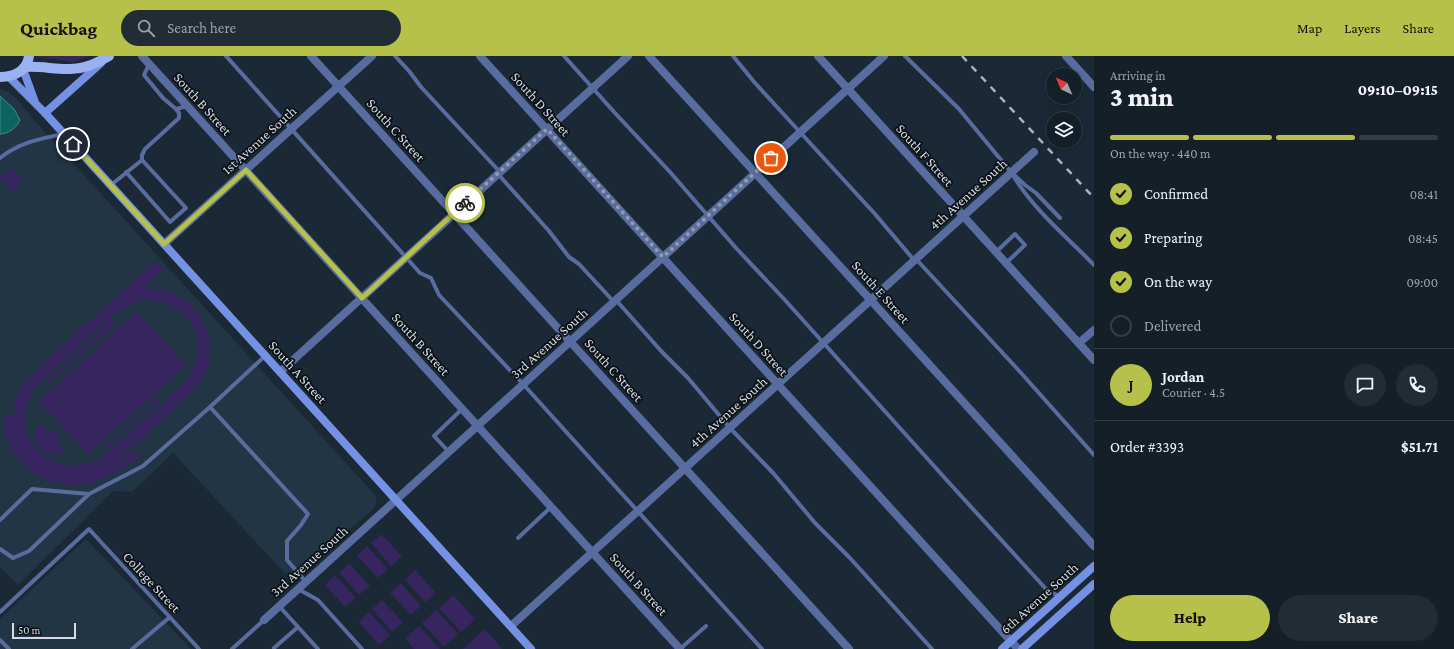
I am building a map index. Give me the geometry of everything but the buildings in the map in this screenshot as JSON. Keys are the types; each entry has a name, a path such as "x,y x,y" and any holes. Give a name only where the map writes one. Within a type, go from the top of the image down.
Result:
{"main road":[{"path":"4,76 17,74 24,68 29,56"},
{"path":"24,68 40,66 74,69 86,67 108,56"}],"street":[{"path":"44,113 108,56"},
{"name":"South B Street","path":"142,56 680,649"},
{"name":"South C Street","path":"311,56 849,649"},
{"name":"1st Avenue South","path":"164,244 372,56"},
{"name":"South D Street","path":"480,56 1018,649"},
{"path":"280,372 628,56"},
{"name":"South E Street","path":"649,56 1094,546"},
{"name":"South F Street","path":"818,56 1094,360"},
{"name":"3rd Avenue South","path":"264,620 884,56"},
{"path":"1066,56 1094,86"},
{"path":"24,68 36,104"},
{"name":"South A Street","path":"4,76 36,104 531,649"},
{"name":"4th Avenue South","path":"511,626 1034,152"},
{"path":"1079,344 1094,330"},
{"name":"6th Avenue South","path":"1002,649 1094,566"},
{"name":"6th Avenue South","path":"1022,649 1094,584"}],"lane":[{"path":"226,56 420,273 431,278 439,295 523,384 762,649"},
{"path":"395,56 499,173 549,231 569,257 587,272 688,378 730,428 774,474 815,523 850,558 932,649"},
{"path":"564,56 709,215 736,248 1046,588 1060,597"},
{"path":"733,56 755,83 1094,454"},
{"path":"905,56 959,110 1011,172 1036,193 1060,218"},
{"path":"111,186 142,160 145,149 179,118 179,113 176,109 163,98 144,76 149,64"},
{"path":"176,109 188,106"},
{"path":"0,158 24,143 38,138 63,134"},
{"path":"126,172 170,222 186,208 142,160"},
{"path":"1011,172 1021,188 1066,238 1094,266"},
{"path":"996,252 1015,234 1025,245 1006,263"},
{"path":"0,549 13,558 29,551 89,494 143,466 210,407 265,355"},
{"path":"210,407 308,514 301,526 287,541 287,560 306,582"},
{"path":"449,452 434,436 462,409"},
{"path":"0,520 32,489 89,494"},
{"path":"518,538 552,507"},
{"name":"College Street","path":"0,612 89,529 199,649"},
{"path":"298,589 318,600 362,649"},
{"path":"279,606 318,649"},
{"path":"132,649 170,617"},
{"name":"3rd Avenue South","path":"232,649 264,620"},
{"path":"680,649 706,626"},
{"path":"274,648 298,627"},
{"path":"0,640 9,649"}],"shaded area":[{"path":"35,56 91,56 73,62"},
{"path":"0,89 8,92 16,98 35,121 375,495 377,501 374,508 292,581 173,453 132,492 113,491 18,585 0,567"},
{"path":"0,96 14,109 20,120 12,130 0,134"},
{"path":"8,170 15,171 21,180 21,183 13,192 0,178 0,176"},
{"path":"155,261 163,270 144,288 175,294 188,302 194,307 204,323 210,342 209,361 206,371 196,388 185,400 118,460 134,451 140,458 106,477 86,484 63,485 41,478 23,465 10,446 4,427 3,416 13,416 15,403 19,392 33,372","holes":["144,300 161,302 175,308 186,317 194,329 198,342 197,357 192,371 182,385 101,458 82,465 64,465 48,459 36,448 28,433 26,416 30,398 41,381 116,313 129,305"]},
{"path":"137,311 186,365 88,454 39,401"},
{"path":"111,320 116,325 46,386 44,384 102,330 101,329"},
{"path":"157,396 160,400 155,406 153,405 110,445 111,446 107,450 103,445 107,442 109,443 152,403 151,402"},
{"path":"39,424 51,432 54,429 60,434 57,438 64,452 50,454 40,449 36,438 36,431"},
{"path":"381,534 402,556 391,566 371,543"},
{"path":"86,539 191,649 0,649 0,619"},
{"path":"367,546 388,569 378,578 357,556"},
{"path":"349,563 370,586 359,595 339,573"},
{"path":"415,570 436,593 425,602 405,580"},
{"path":"335,575 356,598 345,607 325,585"},
{"path":"401,583 421,606 411,615 390,593"},
{"path":"453,595 475,619 461,632 439,608"},
{"path":"382,600 403,622 392,632 372,609"},
{"path":"436,610 458,634 444,647 422,623"},
{"path":"369,612 390,635 379,645 359,622"},
{"path":"419,626 440,649 414,649 405,639"},
{"path":"485,629 502,649 463,649"}],"railway":[{"path":"962,56 1094,198"}],"way so far":[{"path":"465,203 547,129 663,257 771,158"}],"route":[{"path":"73,144 164,244 246,170 362,298 465,203"}]}
